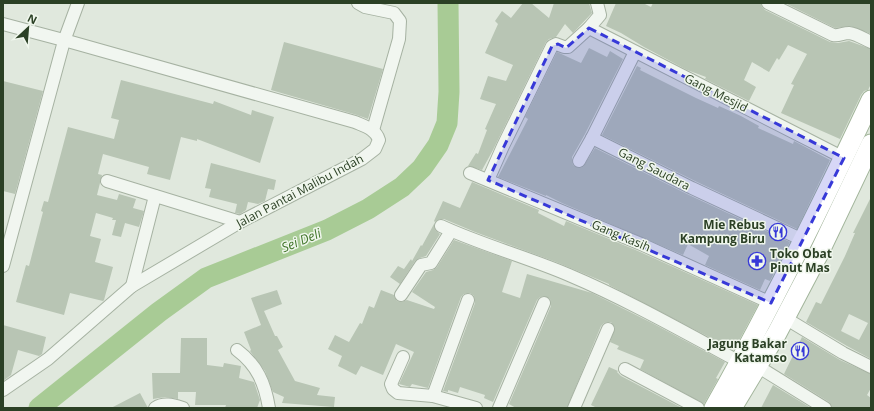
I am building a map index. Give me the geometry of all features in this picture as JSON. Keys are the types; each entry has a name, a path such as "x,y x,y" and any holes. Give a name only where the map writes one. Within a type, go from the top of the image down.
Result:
{"main road":[{"path":"732,408 771,303 844,158 871,100"},
{"path":"714,408 785,318 819,253 871,144"}],"street":[{"path":"3,266 64,41 78,3"},
{"path":"3,24 355,122 373,130 399,39 400,21 394,13 365,7 358,3"},
{"path":"488,180 552,46 556,44 568,47 589,28 600,15 597,3"},
{"path":"768,3 838,36 851,34 871,42"},
{"name":"Gang Mesjid","path":"589,28 844,158"},
{"path":"579,161 635,52"},
{"name":"Jalan Pantai Malibu Indah","path":"3,390 48,359 132,286 240,222 372,153 378,145 379,140 373,130"},
{"name":"Gang Saudara","path":"592,138 692,188 803,240"},
{"name":"Gang Kasih","path":"470,172 641,244 771,303"},
{"path":"107,181 240,222"},
{"path":"132,286 155,196"},
{"path":"401,295 421,266 431,263 446,228 595,286 749,364 825,408"},
{"path":"433,396 468,300"},
{"path":"499,408 544,303"},
{"path":"785,318 871,367"},
{"path":"574,408 608,329"},
{"path":"237,350 246,357 256,370 265,390 269,408"},
{"path":"403,357 392,382 392,389 398,393 433,396 476,408"},
{"path":"625,369 698,408"},
{"path":"155,408 162,404 166,404 183,408"}],"highlighted area":[{"path":"589,28 844,158 771,303 488,180 552,46 558,44 566,48"}],"building":[{"path":"523,3 531,3 549,18 554,3 589,3 592,13 573,33 565,24 556,37 549,39 546,42 482,170 468,166 476,153 478,154 487,130 485,129 496,104 480,99 488,76 506,81 513,65 485,53 498,24 495,21 502,11 511,18"},
{"path":"616,3 643,3 651,7 653,3 761,3 765,10 830,42 838,43 849,41 871,49 871,84 868,90 864,91 861,95 840,139 781,113 794,85 791,84 807,54 788,45 779,60 777,58 769,72 752,62 744,80 756,87 749,101 705,79 706,77 687,70 606,26"},
{"path":"785,3 871,3 871,34 850,26 835,28"},
{"path":"284,42 383,69 368,119 271,90"},
{"path":"589,48 607,57 610,51 623,59 572,157 573,165 579,168 583,167 595,148 689,195 790,242 770,281 765,279 760,290 705,265 709,256 688,244 683,255 546,195 498,177 528,119 525,117 557,52 581,63"},
{"path":"637,66 641,68 640,70 696,98 741,116 759,126 758,128 793,144 794,141 830,160 797,229 602,135"},
{"path":"121,80 213,104 214,101 251,115 252,110 274,117 260,163 197,139 197,141 181,137 170,180 147,174 149,167 103,154 98,174 102,175 97,195 117,200 119,194 136,199 133,208 144,211 139,227 125,223 121,237 112,235 116,220 112,220 113,218 96,213 90,236 101,239 95,262 113,267 104,300 70,293 64,315 16,302 26,265 29,266 43,212 41,211 44,201 48,202 68,127 114,139 119,120 111,118"},
{"path":"3,81 43,91 15,194 3,191"},
{"path":"211,163 276,180 274,190 268,189 265,201 258,204 248,202 246,210 240,214 235,213 237,204 209,197 211,189 205,188"},
{"path":"472,182 539,210 538,213 564,226 566,221 638,251 758,305 735,348 732,347 732,349 609,284 444,219 440,219 435,222 434,221 443,201 460,208"},
{"path":"871,197 871,359 806,322 816,302 821,304 845,256 855,233 853,233","holes":["849,314 868,323 859,340 841,331"]},
{"path":"434,224 435,230 440,234 426,256 415,261 400,284 390,277 398,266 404,269 411,259 412,261"},
{"path":"454,240 512,261 502,292 520,298 527,274 592,293 725,362 716,378 718,379 704,404 640,369 644,360 617,349 619,346 610,342 615,328 611,322 608,322 601,326 567,408 516,408 509,404 551,306 550,299 544,296 537,300 493,402 484,398 485,395 460,387 458,393 448,390 448,392 443,391 475,303 474,296 470,293 464,294 461,297 428,388 412,384 410,387 399,384 414,352 396,344 383,375 361,366 356,375 338,366 342,356 328,349 335,335 349,342 360,323 362,324 369,306 374,308 381,290 394,295 397,301 401,302 407,300 434,309 435,307 412,292 426,272 437,267"},
{"path":"277,290 282,304 264,311 275,336 277,336 283,347 278,350 295,381 320,388 317,395 335,397 334,407 282,403 284,397 273,392 265,371 250,351 251,350 244,332 261,325 251,298"},
{"path":"3,325 46,337 42,354 39,356 18,350 11,375 3,381"},
{"path":"802,337 840,360 871,374 871,388 867,395 871,398 871,408 832,408 829,402 784,374"},
{"path":"181,338 207,338 207,365 223,367 224,363 241,366 239,378 254,382 260,400 257,408 225,408 226,405 195,405 196,392 178,392 178,399 165,397 153,399 152,373 180,373"},
{"path":"609,367 618,371 617,372 621,376 682,408 597,408 591,405"},
{"path":"773,385 811,408 761,408"},
{"path":"140,393 148,408 111,408"}],"waterway":[{"name":"Sei Deli","path":"39,408 159,312 206,278 327,230 368,209 402,187 422,168 438,145 447,123 449,92 448,3"}],"place":[{"name":"Mie Rebus Kampung Biru","path":"778,232"},
{"name":"Toko Obat Pinut Mas","path":"757,261"},
{"name":"Jagung Bakar Katamso","path":"800,351"}]}
